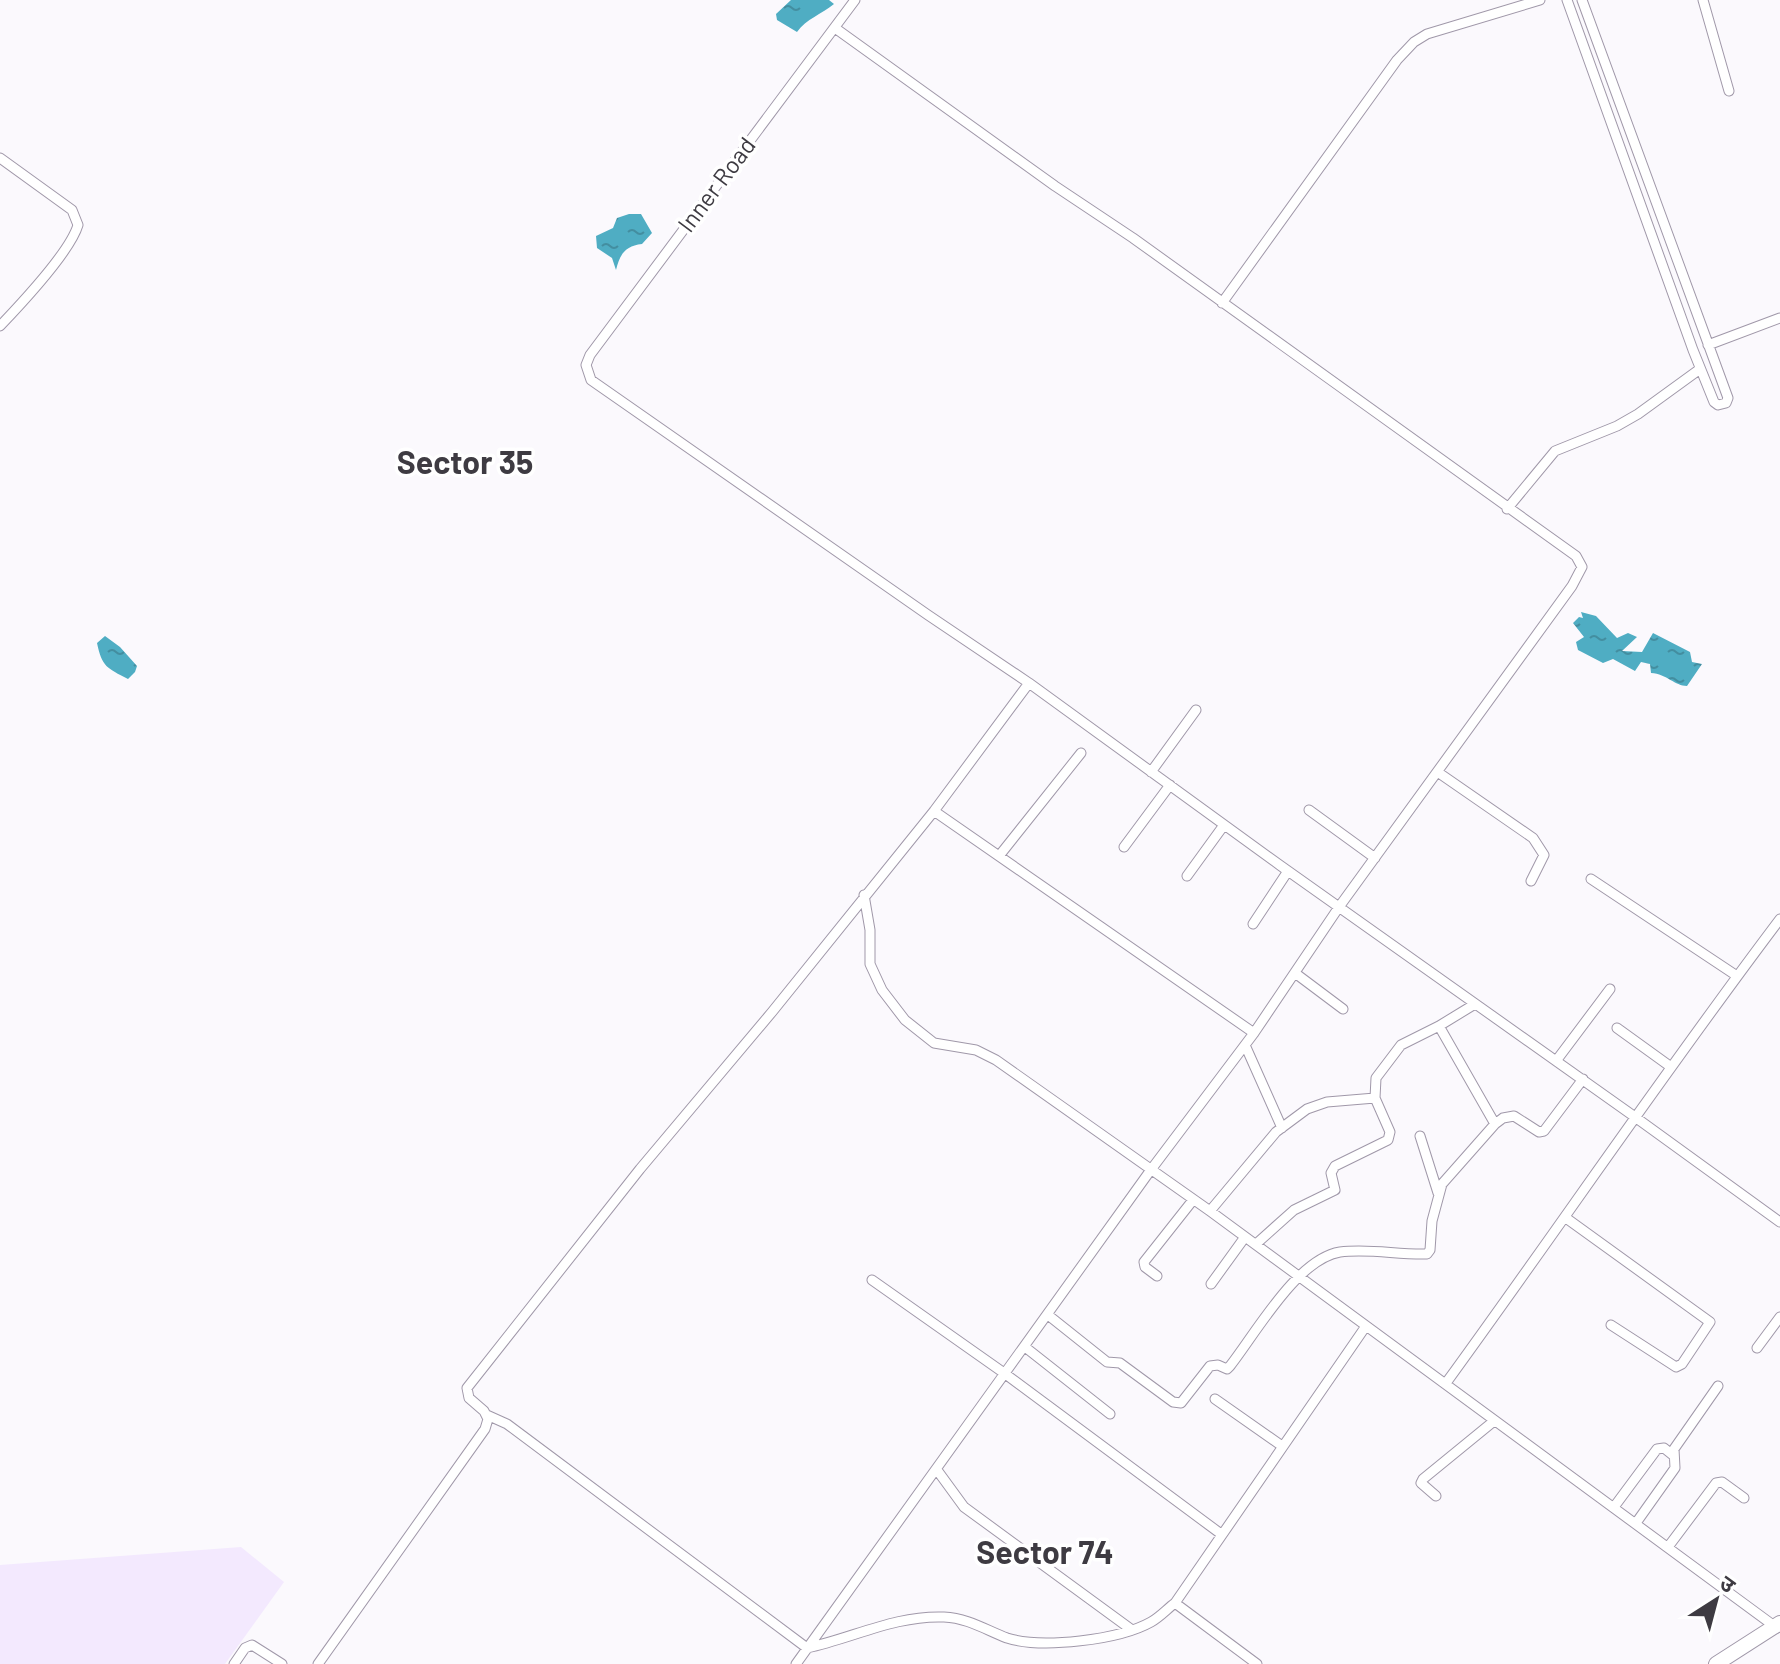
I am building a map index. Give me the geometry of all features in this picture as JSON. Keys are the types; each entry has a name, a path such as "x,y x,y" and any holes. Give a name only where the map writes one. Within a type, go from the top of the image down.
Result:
{"street":[{"name":"Inner Road","path":"855,0 590,355 587,374 591,380 744,488 1029,683"},
{"path":"1222,303 1406,49 1427,34 1540,0"},
{"path":"1567,0 1700,369 1714,402 1718,405 1726,403 1728,398 1582,0"},
{"path":"1703,0 1729,91"},
{"path":"796,1664 1150,1171 1254,1033 1339,907 1581,573 1581,562 1576,556 835,28"},
{"path":"0,158 72,210 78,225 73,237 35,287 0,326"},
{"path":"1708,345 1780,318"},
{"path":"1507,509 1555,451 1617,426 1700,369"},
{"path":"807,1648 507,1424 487,1415 469,1398 467,1388 640,1169 934,811 1029,683 1780,1222"},
{"path":"1151,772 1196,710"},
{"path":"999,856 1081,753"},
{"path":"1439,773 1533,838 1541,847 1544,855 1531,881"},
{"path":"1124,847 1170,785"},
{"path":"1309,810 1375,858"},
{"path":"934,811 1254,1033"},
{"path":"1187,876 1224,825"},
{"path":"1253,924 1288,871"},
{"path":"1591,879 1737,976"},
{"path":"864,895 870,930 870,964 882,990 905,1020 934,1043 976,1050 996,1060 1256,1244 1778,1627 1716,1664"},
{"path":"1446,1383 1780,919"},
{"path":"1295,973 1343,1009"},
{"path":"1556,1061 1610,989"},
{"path":"1256,1244 1294,1210 1335,1190 1331,1173 1335,1166 1388,1140 1390,1132 1375,1098 1374,1083 1405,1041 1439,1026 1475,1004"},
{"path":"1439,1026 1495,1124"},
{"path":"1617,1028 1671,1067"},
{"path":"1245,1045 1282,1128"},
{"path":"1048,1315 1107,1362 1120,1363 1173,1402 1181,1403 1210,1366 1227,1369 1230,1366 1298,1276 1336,1253 1427,1254 1442,1184 1495,1124 1503,1118 1514,1116 1539,1132 1544,1131 1583,1079"},
{"path":"1210,1211 1282,1128 1315,1105 1375,1098"},
{"path":"1420,1136 1438,1193"},
{"path":"1157,1276 1145,1267 1144,1262 1193,1200"},
{"path":"1566,1218 1710,1322 1682,1364 1676,1367 1611,1325"},
{"path":"1211,1284 1245,1237"},
{"path":"872,1280 1004,1373 1221,1534"},
{"path":"1757,1348 1780,1317"},
{"path":"807,1648 899,1622 943,1617 967,1620 1022,1641 1077,1641 1132,1630 1152,1621 1175,1603 1366,1326"},
{"path":"1025,1347 1110,1414"},
{"path":"1636,1523 1675,1468 1674,1449 1718,1386"},
{"path":"1215,1399 1282,1446"},
{"path":"318,1664 485,1429 489,1421 487,1415"},
{"path":"1436,1496 1424,1487 1423,1479 1494,1421"},
{"path":"1614,1507 1655,1451 1664,1448 1674,1456"},
{"path":"937,1470 964,1507 1132,1630"},
{"path":"1668,1547 1718,1482 1744,1498"},
{"path":"1175,1603 1257,1664"},
{"path":"234,1664 249,1645 282,1664"}],"shaded area":[{"path":"241,1547 284,1582 225,1664 0,1664 0,1565"}],"water":[{"path":"791,0 829,0 834,4 797,32 777,20 776,14"},
{"path":"641,214 652,233 642,244 624,252 616,270 612,258 597,248 596,236 613,228 617,218"},
{"path":"1581,612 1596,616 1617,638 1628,633 1637,637 1622,651 1642,652 1653,633 1690,652 1692,662 1702,664 1687,686 1651,673 1650,664 1641,662 1635,671 1613,659 1603,663 1578,650 1576,642 1584,637 1573,623 1579,617 1583,618"},
{"path":"105,636 137,666 128,679 103,662 97,643"}],"district":[{"name":"Sector 35","path":"465,463"},
{"name":"Sector 74","path":"1045,1553"}]}
